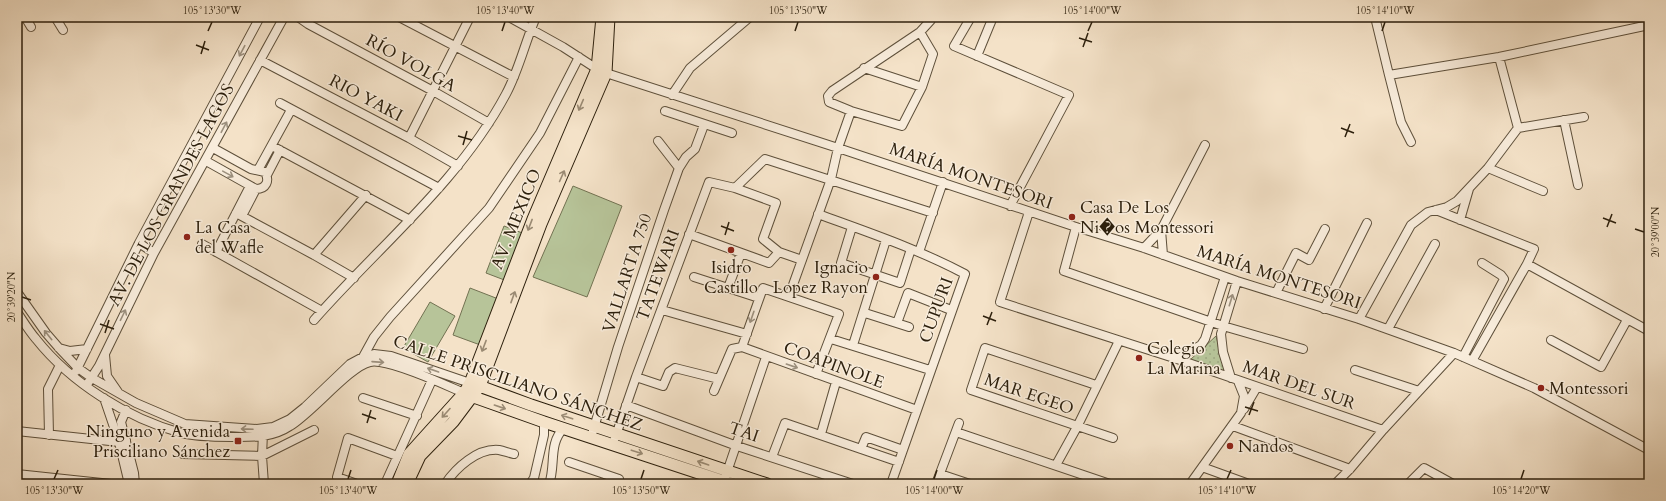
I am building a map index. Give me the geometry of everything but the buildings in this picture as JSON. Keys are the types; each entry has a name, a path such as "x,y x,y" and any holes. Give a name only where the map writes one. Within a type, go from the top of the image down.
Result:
{"main road":[{"path":"602,17 602,71"},
{"path":"602,71 609,17"},
{"name":"AV. MEXICO","path":"468,395 475,384 602,71"},
{"name":"CALLE PRISCILIANO SÁNCHEZ","path":"475,384 594,426 615,439 728,479 767,484"},
{"path":"397,484 409,454 468,395"},
{"path":"407,484 420,456 453,422 468,395"},
{"name":"CALLE PRISCILIANO SÁNCHEZ","path":"468,395 591,437 615,439"}],"street":[{"path":"25,17 31,27"},
{"path":"55,17 63,30"},
{"name":"AV. DE LOS GRANDES LAGOS","path":"72,376 78,368 139,243 260,17"},
{"name":"AV. DE LOS GRANDES LAGOS","path":"85,386 92,378 105,353 154,253 284,17"},
{"name":"RÍO VOLGA","path":"298,17 315,28 433,91 489,123"},
{"path":"399,17 514,77"},
{"path":"409,138 470,17"},
{"name":"MARÍA MONTESORI","path":"509,17 531,28 602,71 943,182 1076,228 1144,248 1237,281 1359,319 1454,353 1534,388 1649,450"},
{"path":"314,320 410,220 458,166 489,123 507,93 536,17"},
{"path":"672,95 690,68 723,38 750,17"},
{"path":"971,17 954,46 1069,95 1010,206"},
{"path":"977,56 994,17"},
{"path":"1375,17 1388,75 1401,122 1411,142"},
{"path":"920,32 933,54 922,87 902,126 851,111 829,102 828,96 832,91 864,68 920,32 931,20"},
{"path":"1388,75 1499,57 1649,25"},
{"path":"363,357 374,337 390,317 489,208 540,133 579,57"},
{"path":"1499,57 1518,128"},
{"name":"RIO YAKI","path":"260,60 409,138 458,166"},
{"path":"864,68 922,87"},
{"path":"280,104 439,188"},
{"path":"258,170 291,110"},
{"path":"789,296 831,179 838,148 851,111"},
{"path":"665,112 732,133"},
{"path":"1359,319 1411,226 1428,212 1447,207 1457,201 1488,168 1518,128 1584,117"},
{"path":"1564,120 1578,185"},
{"name":"VALLARTA 750","path":"591,437 618,347 679,168 686,157 695,149 704,124"},
{"path":"658,141 679,168"},
{"path":"1144,248 1161,230 1205,145"},
{"path":"272,146 410,220"},
{"path":"213,148 251,169 262,171 267,175"},
{"path":"206,161 253,188 262,188 266,184 267,175 280,150"},
{"path":"735,188 765,159 933,213"},
{"path":"1488,168 1543,191"},
{"name":"TATEWARI","path":"615,439 636,377 709,182 735,188 776,203 763,239 779,252"},
{"path":"919,252 943,182"},
{"path":"216,252 239,215 253,188"},
{"path":"1460,220 1470,188"},
{"path":"314,255 366,196"},
{"path":"1436,210 1534,249 1472,361"},
{"name":"MAR DEL SUR","path":"1028,212 1000,302 1177,359 1383,430"},
{"name":"CUPURI","path":"818,214 919,252 965,274 951,310 891,484"},
{"path":"239,215 354,278"},
{"path":"1324,309 1366,222"},
{"path":"852,227 841,263 900,283 911,249"},
{"path":"1076,228 1064,271 1210,322 1304,349"},
{"path":"1276,293 1296,253 1309,260 1325,229"},
{"path":"1161,230 1163,255"},
{"path":"689,234 769,263 779,252 802,260"},
{"path":"853,345 865,312 886,240"},
{"path":"139,243 154,253"},
{"path":"202,244 322,311"},
{"path":"1388,329 1435,244"},
{"path":"728,288 741,253"},
{"path":"1463,357 1504,279 1502,275 1482,263"},
{"path":"1527,264 1649,332"},
{"path":"694,277 759,298"},
{"path":"1177,359 1200,345 1205,339 1225,277"},
{"path":"1237,281 1221,334 1223,352 1235,380 1244,396 1241,413"},
{"path":"714,391 732,349 742,347 763,288 839,314 831,339 816,374"},
{"name":"CALLE PRISCILIANO SÁNCHEZ","path":"17,292 46,333 78,368 120,394 157,413 185,424 274,434 291,426 308,413 350,374 370,362 390,364 468,395"},
{"path":"896,323 908,293 951,310"},
{"path":"662,310 747,334"},
{"name":"CALLE PRISCILIANO SÁNCHEZ","path":"17,312 36,339 60,365 85,386 151,423 182,433 226,437 263,433 290,419 305,407 350,364 363,357 374,354 391,356 475,384"},
{"path":"865,312 909,327"},
{"path":"1551,340 1601,367 1627,320"},
{"path":"831,339 930,370"},
{"path":"1056,465 1077,427 1119,340"},
{"name":"COAPINOLE","path":"742,347 766,357 917,410"},
{"path":"60,348 70,351 87,349"},
{"name":"MAR EGEO","path":"1096,385 985,348 971,390 1113,438"},
{"path":"105,353 107,376 120,394"},
{"path":"1335,484 1454,353"},
{"path":"728,479 737,446 766,357"},
{"path":"49,435 48,389 60,365"},
{"path":"636,377 663,386 669,372 675,368 719,379"},
{"path":"1355,370 1419,391"},
{"path":"385,484 432,380"},
{"path":"821,434 836,382"},
{"path":"1190,484 1233,426 1257,387"},
{"path":"104,398 134,473 135,484"},
{"path":"363,398 417,416"},
{"name":"TAI","path":"626,405 737,446 853,484"},
{"path":"126,410 121,422 122,441 129,484"},
{"path":"530,484 544,435 544,422"},
{"path":"772,457 785,423 821,434 899,462"},
{"path":"936,484 959,423"},
{"path":"1233,426 1350,469"},
{"path":"549,484 558,433 564,428"},
{"path":"183,454 262,456 314,430"},
{"path":"17,431 122,441"},
{"path":"956,432 1110,484"},
{"path":"263,433 262,456 264,484"},
{"path":"861,449 866,437 903,450"},
{"path":"357,484 337,477 348,438 397,456"},
{"path":"445,484 459,467 472,457 489,451 499,450 514,454"},
{"path":"538,459 552,463"},
{"path":"569,462 618,479 617,484"},
{"path":"1202,467 1249,484"},
{"path":"1408,484 1424,468 1453,484"},
{"path":"17,474 111,484"},
{"path":"940,474 970,484"}],"green space":[{"path":"573,186 622,206 587,297 533,277"},
{"path":"504,226 525,234 507,281 486,273"},
{"path":"470,288 501,300 483,346 453,335"},
{"path":"430,302 455,316 428,362 403,348"},
{"path":"1216,336 1225,372 1190,360"}],"place":[{"name":"Casa De Los Ni�os Montessori","path":"1072,217"},
{"name":"La Casa del Wafle","path":"187,237"},
{"name":"Isidro Castillo","path":"731,250"},
{"name":"Ignacio Lopez Rayon","path":"876,277"},
{"name":"Colegio La Marina","path":"1139,358"},
{"name":"Montessori","path":"1541,388"},
{"name":"Ninguno y Avenida Prisciliano Sánchez","path":"238,441"},
{"name":"Nandos","path":"1230,446"}]}
